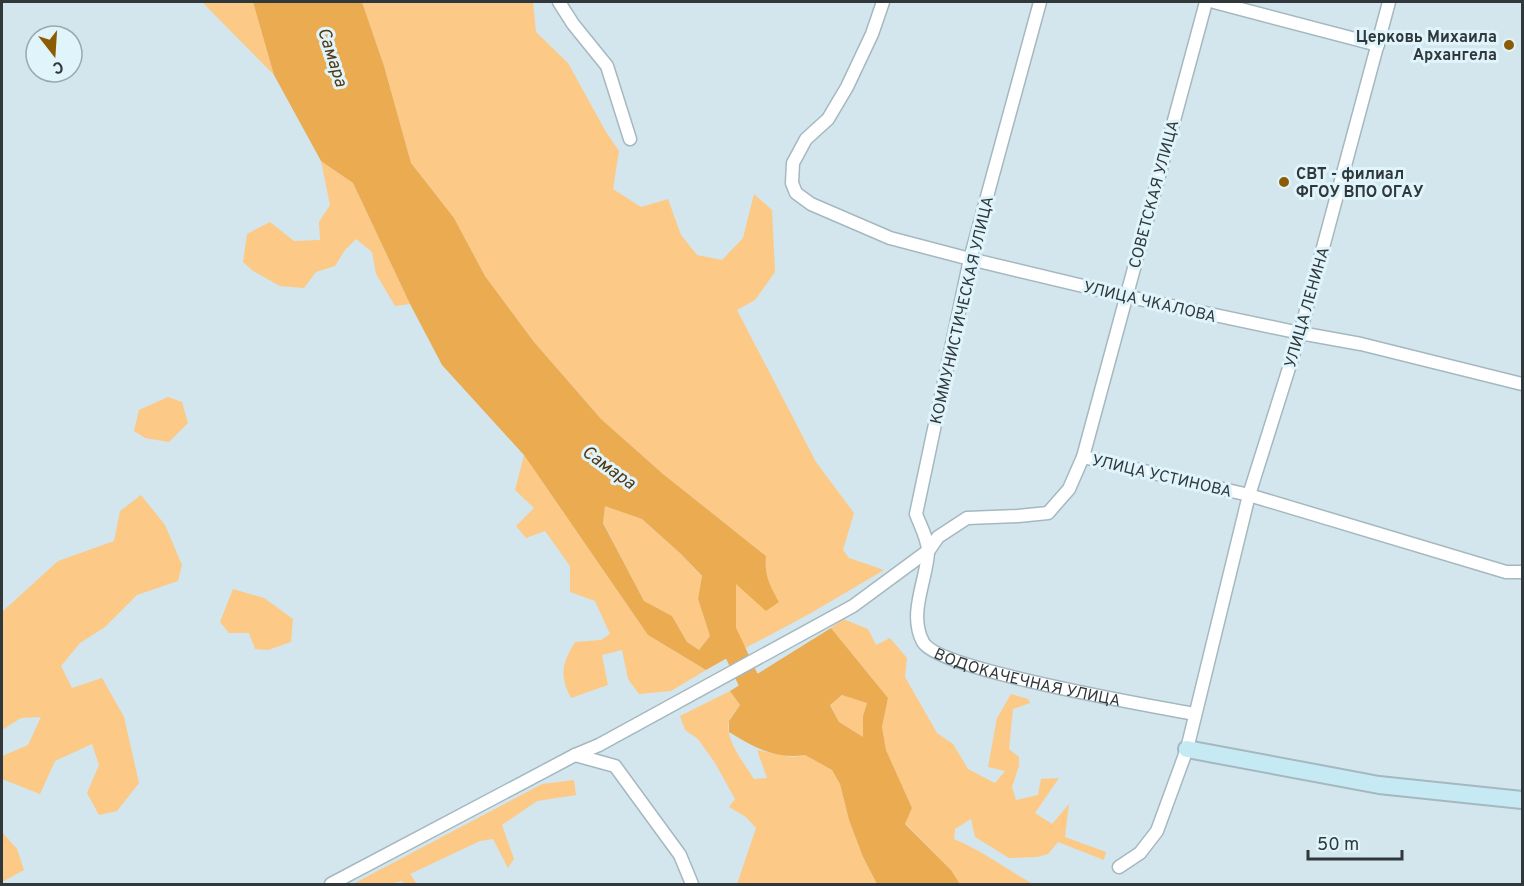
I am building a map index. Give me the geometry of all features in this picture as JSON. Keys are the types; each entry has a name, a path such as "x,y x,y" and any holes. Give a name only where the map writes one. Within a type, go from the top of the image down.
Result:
{"street":[{"path":"560,2 573,24 607,66 630,140"},
{"name":"УЛИЦА ЧКАЛОВА","path":"883,2 872,34 847,87 828,119 806,139 793,163 792,183 796,193 811,204 890,238 970,259 1125,296 1361,344 1522,384"},
{"name":"КОММУНИСТИЧЕСКАЯ УЛИЦА","path":"929,550 916,514 970,259 1041,2"},
{"name":"СОВЕТСКАЯ УЛИЦА","path":"1083,457 1206,2"},
{"path":"1214,2 1378,45"},
{"name":"УЛИЦА ЛЕНИНА","path":"1119,867 1140,853 1157,831 1187,749 1249,495 1300,333 1389,2"},
{"name":"УЛИЦА УСТИНОВА","path":"331,885 575,755 599,745 853,606 929,550 938,537 967,518 1048,513 1069,489 1083,457 1249,495 1506,572 1522,572"},
{"name":"ВОДОКАЧЕЧНАЯ УЛИЦА","path":"929,550 916,620 924,644 938,655 1008,677 1194,714"},
{"path":"1187,749 1379,785 1522,800"},
{"path":"575,755 615,766 680,855 692,885"}],"shaded area":[{"path":"202,2 253,2 274,75"},
{"path":"362,2 533,2 536,32 568,63 619,151 613,189 641,207 668,199 681,235 697,255 722,260 743,238 754,194 772,210 775,272 755,300 737,310 816,462 854,513 843,550 849,558 884,570 736,653 736,584 779,602 768,580 766,556 663,474 601,419 534,342 485,276 454,218 411,163 384,66"},
{"path":"321,161 353,183 410,304 395,306 376,274 372,252 356,239 345,250 335,266 316,272 304,288 280,286 253,271 243,262 247,234 270,222 294,241 320,240 319,222 330,205"},
{"path":"168,397 182,402 188,423 169,442 145,438 134,431 139,410"},
{"path":"524,455 648,635 706,670 671,691 639,694 628,679 622,650 602,655 608,685 571,698 565,682 564,669 567,656 575,642 601,640 610,634 595,601 570,592 570,566 545,531 526,538 516,526 534,508 515,490"},
{"path":"141,495 165,525 182,565 178,581 137,595 105,627 80,643 61,666 72,688 102,678 124,717 139,783 117,811 99,815 87,793 99,765 92,744 55,761 40,794 2,779 2,756 28,745 41,717 21,718 2,730 2,612 58,561 114,541 120,511"},
{"path":"605,505 642,519 681,554 702,577 698,599 710,636 699,650 687,642 672,616 644,601 603,522"},
{"path":"233,589 264,598 293,619 291,642 268,650 255,649 249,633 229,633 220,622"},
{"path":"843,619 868,629 876,645 890,638 907,658 905,677 937,733 953,744 968,769 995,783 1005,771 988,767 997,718 1011,694 1028,699 1030,703 1013,709 1009,749 1019,757 1019,766 1012,787 1016,800 1038,795 1041,779 1059,778 1035,813 1052,824 1069,804 1065,837 1106,852 1104,860 1058,842 1048,854 1037,857 1009,858 975,837 971,819 955,829 954,839 1033,884 960,884 951,870 905,823 912,808 886,750 882,727 888,698 831,628"},
{"path":"730,691 740,705 729,721 728,728 732,744 754,779 767,778 757,750 793,757 805,755 832,770 840,784 849,820 863,857 877,884 737,884 756,828 746,817 729,807 735,799 715,763 698,739 685,730 680,716"},
{"path":"843,695 867,703 863,716 863,737 839,722 830,704"},
{"path":"574,780 576,795 537,801 502,825 514,859 508,868 493,839 480,841 410,874 417,884 404,884 402,881 389,884 353,884 542,784"},
{"path":"2,832 17,849 24,870 2,882"}],"water":[{"path":"253,2 362,2 384,66 411,163 454,218 485,276 534,342 601,419 663,474 766,556 768,580 779,602 766,611 736,584 736,653 706,670 648,635 524,455 442,365 410,304 353,183 321,161 274,75","holes":["605,506 642,519 702,576 698,599 710,636 699,650 687,642 672,616 644,601 603,523"]},
{"path":"831,628 888,698 882,727 886,750 912,808 905,824 951,870 960,884 877,884 863,857 849,820 840,784 832,770 805,755 784,756 765,751 729,732 729,721 740,705 730,691","holes":["842,695 867,703 863,716 863,737 839,722 830,705"]}],"waterway":[{"name":"Самара","path":"723,626 761,707"}],"place":[{"name":"Церковь Михаила Архангела","path":"1509,45"},
{"name":"СВТ - филиал ФГОУ ВПО ОГАУ","path":"1284,182"}]}
